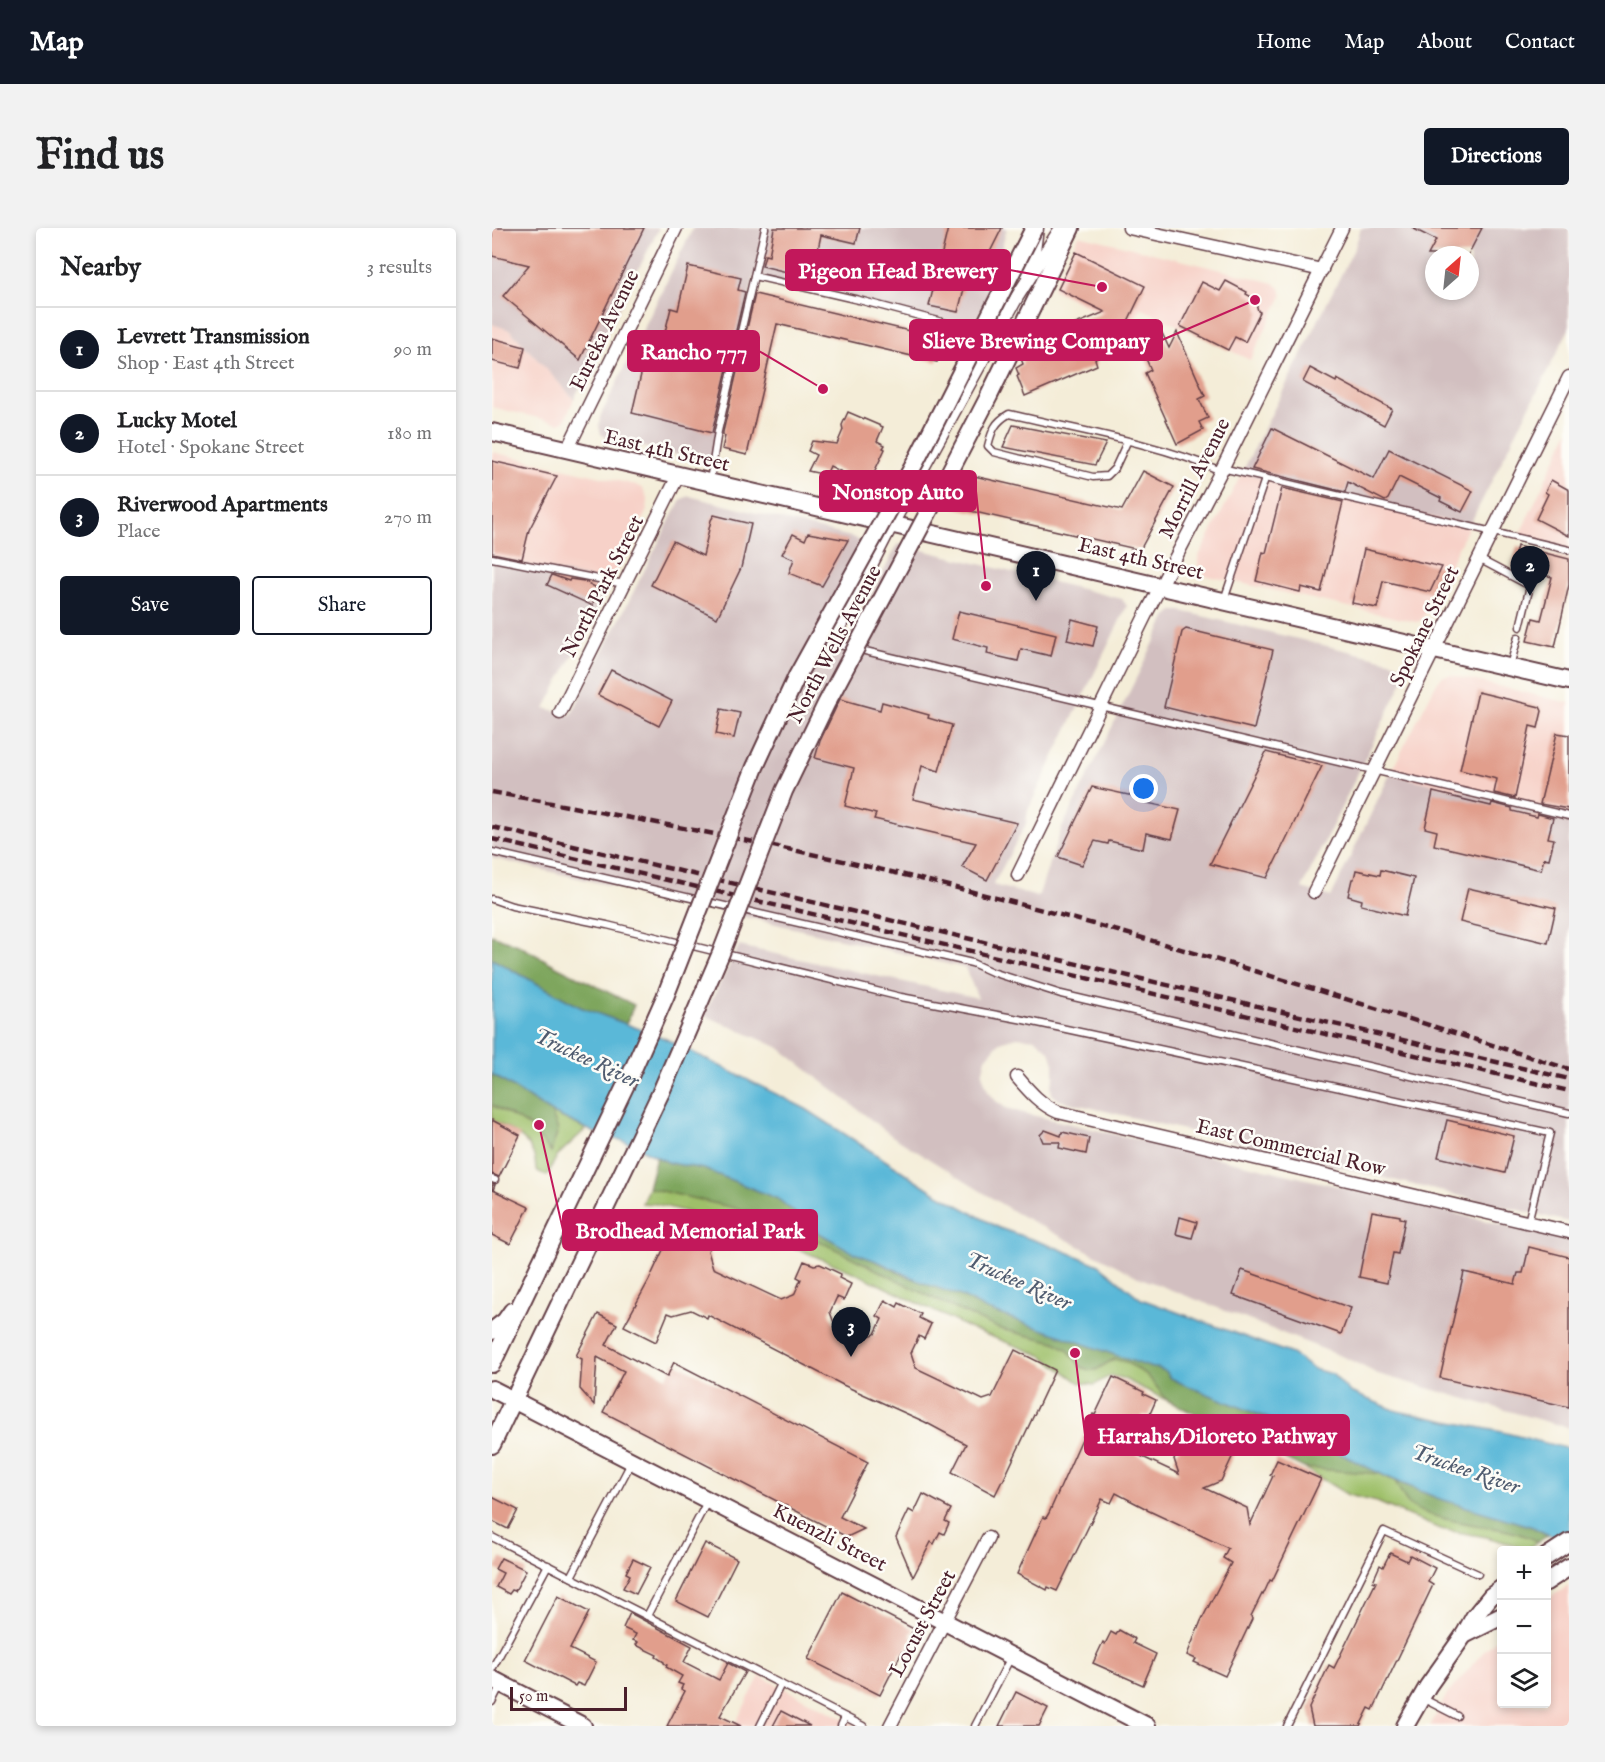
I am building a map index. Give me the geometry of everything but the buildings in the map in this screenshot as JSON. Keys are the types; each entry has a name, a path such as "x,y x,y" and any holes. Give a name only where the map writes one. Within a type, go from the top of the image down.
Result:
{"main road":[{"name":"North Wells Avenue","path":"531,1283 630,1076 670,986 755,767 797,676 916,461 1036,228"},
{"name":"North Wells Avenue","path":"492,1444 661,1092 721,953 784,791 826,704 984,406 1071,228"},
{"name":"East 4th Street","path":"492,432 1569,681"},
{"path":"492,1331 505,1321 531,1283"},
{"path":"492,1364 531,1283"},
{"name":"Kuenzli Street","path":"492,1389 1147,1726"},
{"path":"1551,1554 1569,1542"},
{"path":"1551,1579 1569,1568"},
{"path":"1405,1726 1474,1617 1497,1592"},
{"path":"1464,1635 1497,1618"},
{"path":"497,1681 583,1726"}],"street":[{"name":"Eureka Avenue","path":"567,450 676,228"},
{"path":"1017,297 1033,259 1036,228"},
{"path":"831,643 892,524 995,336 1061,228"},
{"path":"1129,228 1322,270"},
{"name":"Morrill Avenue","path":"1018,875 1160,586 1221,470 1342,228"},
{"name":"Spokane Street","path":"1314,892 1569,377"},
{"name":"North Park Street","path":"560,713 678,476"},
{"name":"East Commercial Row","path":"1017,1077 1032,1096 1044,1106 1058,1112 1569,1232"},
{"name":"Locust Street","path":"890,1726 988,1538"}],"lane":[{"path":"710,482 718,431 765,228"},
{"path":"754,276 860,300 995,336"},
{"path":"1127,442 1115,468 1107,476 1093,477 994,452 988,446 991,431 997,420 1009,414 1127,442 1198,461 1221,470 1266,478 1569,550"},
{"path":"1224,601 1266,478"},
{"path":"492,558 624,584"},
{"path":"1479,559 1530,586 1520,627"},
{"path":"1510,667 1518,637"},
{"path":"831,643 1569,816"},
{"path":"492,852 972,963 992,972 1061,994 1569,1113"},
{"path":"492,899 512,906 608,925 901,997 1035,1022 1550,1133 1528,1222"},
{"path":"571,1577 632,1461"},
{"path":"647,1616 708,1500"},
{"path":"1287,1726 1384,1531 1478,1574"},
{"path":"492,1537 863,1726"},
{"path":"492,1669 548,1565"},
{"path":"975,1726 1011,1656"},
{"path":"492,1702 497,1681"},
{"path":"760,1726 781,1684"},
{"path":"1421,1698 1457,1716"},
{"path":"841,1726 845,1717"}],"shaded area":[{"path":"492,228 659,228 574,399 510,330 492,324"},
{"path":"693,228 1007,228 989,297 984,308 968,329 754,276 713,463 608,439 601,434 599,426 600,417"},
{"path":"1361,228 1569,228 1569,329 1469,526 1242,473 1355,247"},
{"path":"1079,235 1274,283 1280,288 1282,296 1250,360 1141,308 1129,328 1052,289"},
{"path":"492,324 510,330 574,399 565,420 560,423 492,407"},
{"path":"1569,430 1569,550 1518,538"},
{"path":"492,452 636,485 643,489 648,500 647,510 612,582 492,558"},
{"path":"1242,473 1469,526 1427,611 1420,621 1416,622 1204,575 1198,569 1198,558"},
{"path":"689,496 855,538 862,542 862,548 811,643 841,652 898,544 1122,599 1127,606 1028,810 1026,824 993,885 1038,897 1061,830 1167,616 1173,611 1394,662 1403,668 1404,679 1302,888 1331,897 1390,774 1569,816 1569,1222 1059,1100 1052,1094 1054,1064 1050,1051 1036,1039 1017,1037 1000,1042 986,1058 982,1074 988,1091 996,1101 1006,1108 1023,1113 1569,1240 1569,1428 1378,1374 1346,1358 1138,1277 1016,1213 892,1136 778,1047 704,1015 739,946 978,998 965,968 492,858 492,558 612,582 545,708 571,715 675,510 682,499"},
{"path":"1451,675 1569,703 1569,816 1390,774 1436,684 1443,676"},
{"path":"1569,1586 1569,1726 1430,1726 1446,1696 1497,1639 1497,1708 1551,1708 1551,1597"},
{"path":"760,1676 858,1726 734,1726"}],"green space":[{"path":"492,935 518,945 634,1005 626,1024 580,1007 492,959"},
{"path":"492,1074 551,1112 586,1129 557,1156 547,1176 536,1170 532,1152 523,1139 492,1120"},
{"path":"492,1074 551,1112 558,1130 551,1152 529,1126 492,1105"},
{"path":"656,1157 985,1309 1132,1360 1395,1481 1437,1498 1548,1535 1531,1546 1517,1546 1486,1537 1440,1529 1377,1502 1348,1495 1304,1468 1124,1379 1106,1378 1095,1385 1080,1383 1043,1356 971,1329 860,1275 772,1238 726,1222 656,1204 642,1203 652,1178"},
{"path":"656,1157 670,1163 704,1169 778,1199 820,1234 905,1275 961,1296 985,1309 1152,1368 1158,1367 1167,1372 1169,1377 1183,1384 1272,1420 1381,1474 1304,1468 1167,1400 1147,1375 1126,1362 1114,1359 1096,1370 1089,1370 1081,1367 1068,1350 1055,1342 1000,1329 769,1216 648,1188"},
{"path":"1395,1481 1437,1498 1533,1527 1548,1535 1538,1542 1513,1532 1448,1520 1425,1513 1409,1504"}],"water":[{"name":"Truckee River","path":"492,959 580,1007 664,1038 806,1109 931,1190 999,1228 1099,1265 1141,1299 1292,1354 1313,1369 1332,1374 1350,1392 1397,1411 1502,1432 1569,1449 1569,1545 1533,1527 1437,1498 1387,1477 1272,1420 1183,1384 1158,1368 1152,1368 985,1309 961,1296 926,1284 854,1253 821,1234 778,1199 704,1169 670,1163 622,1140 606,1138 551,1112 492,1074"}],"railway":[{"path":"492,792 773,846 1020,904 1256,972 1569,1069"},
{"path":"492,827 1569,1079"},
{"path":"492,839 1569,1091"}],"place":[{"name":"Pigeon Head Brewery","path":"1102,287"},
{"name":"Slieve Brewing Company","path":"1255,300"},
{"name":"Rancho 777","path":"823,389"},
{"name":"Nonstop Auto","path":"986,586"},
{"name":"Lucky Motel","path":"1530,596"},
{"name":"Levrett Transmission","path":"1036,601"},
{"name":"Brodhead Memorial Park","path":"539,1125"},
{"name":"Harrahs/Diloreto Pathway","path":"1075,1353"},
{"name":"Riverwood Apartments","path":"851,1357"}]}
